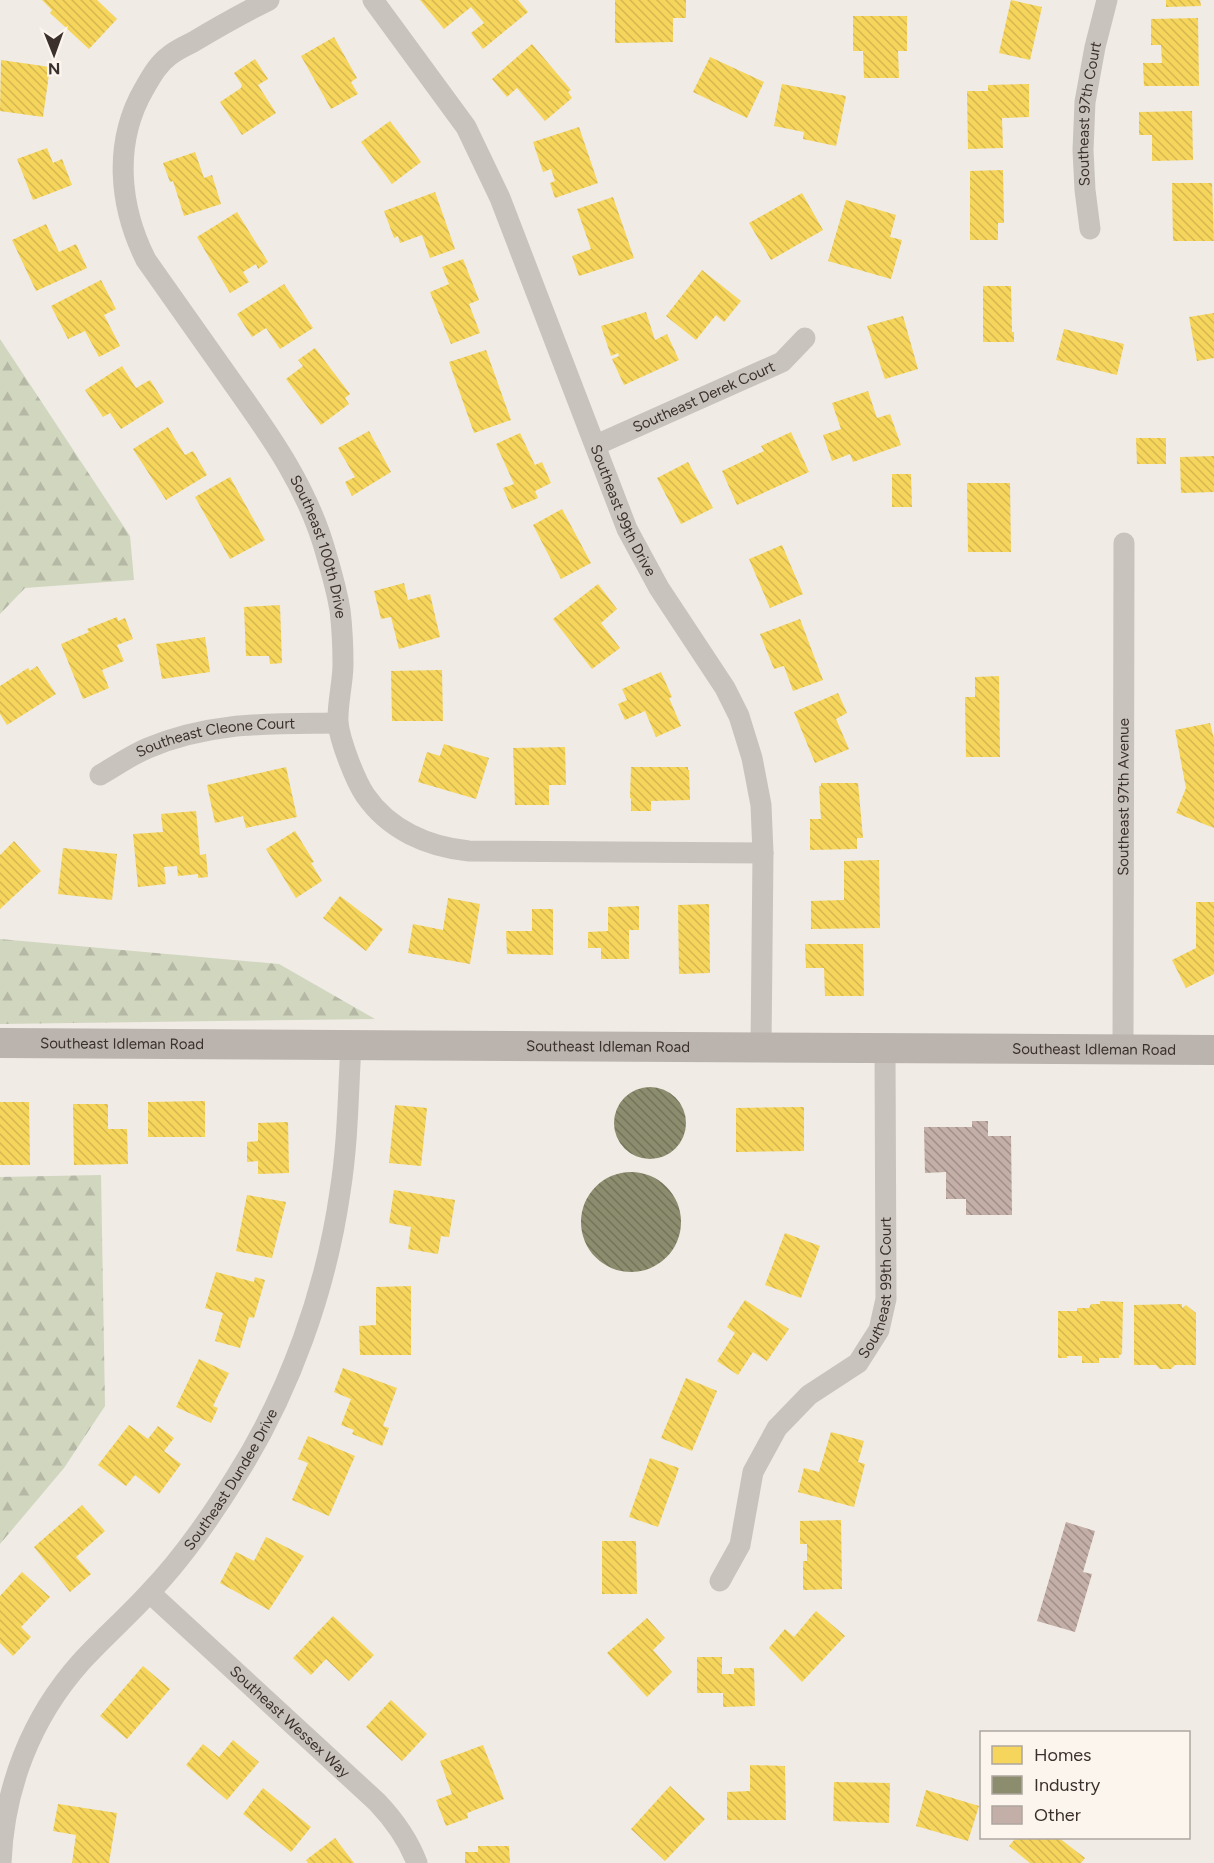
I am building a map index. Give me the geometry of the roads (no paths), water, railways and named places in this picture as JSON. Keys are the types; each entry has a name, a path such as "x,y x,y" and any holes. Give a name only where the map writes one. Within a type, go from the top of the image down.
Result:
{"main road":[{"name":"Southeast Idleman Road","path":"0,1043 1214,1050"}],"street":[{"name":"Southeast 100th Drive","path":"269,0 168,56 152,76 136,104 125,134 122,166 125,196 131,223 146,260 277,445 311,509 327,555 340,610 343,666 338,723 356,778 366,795 395,826 432,845 451,849 763,853"},
{"name":"Southeast 99th Drive","path":"373,0 466,127 500,198 627,529 659,588 725,688 738,716 752,758 760,805 763,853 761,1047"},
{"name":"Southeast 97th Court","path":"1090,229 1083,150 1085,102 1095,47 1107,0"},
{"name":"Southeast Derek Court","path":"596,444 783,362 806,338"},
{"name":"Southeast 97th Avenue","path":"1123,1049 1124,543"},
{"name":"Southeast Cleone Court","path":"100,775 146,749 181,736 213,729 244,724 338,723"},
{"name":"Southeast Dundee Drive","path":"1,1863 7,1806 16,1773 28,1742 44,1712 60,1687 81,1663 150,1593 182,1555 238,1473 268,1422 295,1360 319,1286 340,1193 345,1158 351,1045"},
{"name":"Southeast 99th Court","path":"720,1581 740,1545 753,1472 777,1428 809,1395 858,1363 879,1330 886,1299 885,1049"},
{"name":"Southeast Wessex Way","path":"150,1593 377,1802 404,1835 417,1863"}]}
